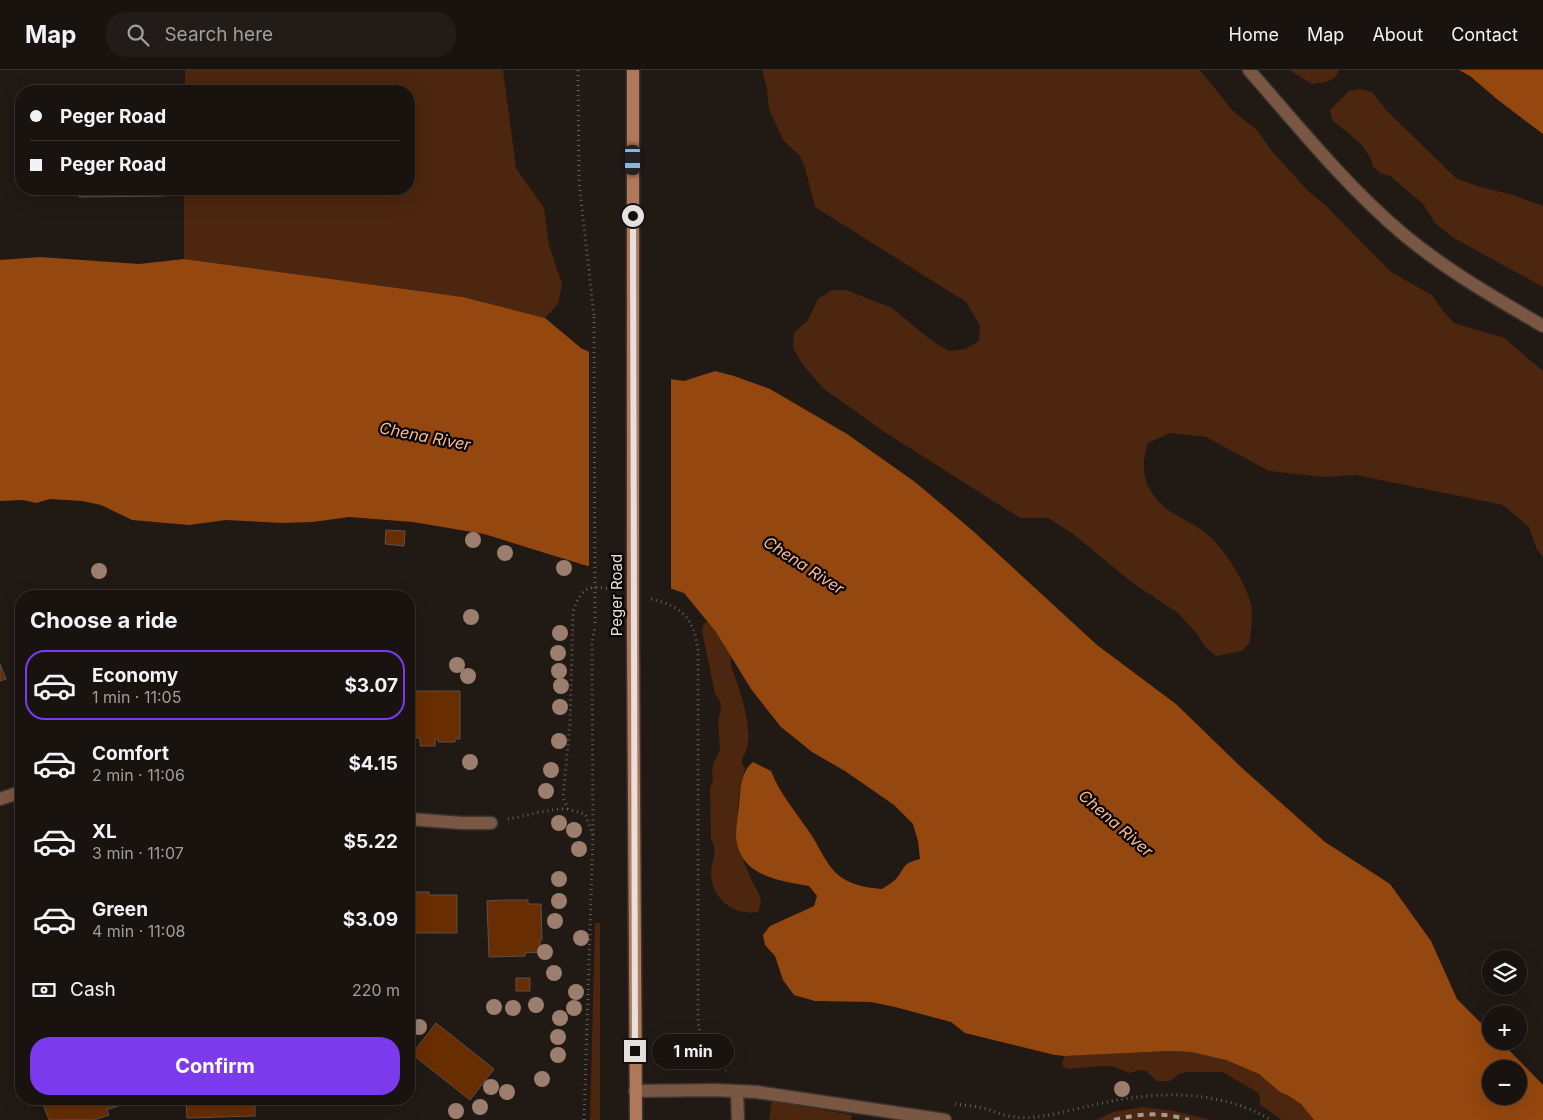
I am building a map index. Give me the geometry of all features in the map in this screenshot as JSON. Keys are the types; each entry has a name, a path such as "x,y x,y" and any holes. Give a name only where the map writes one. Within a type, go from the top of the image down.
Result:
{"main road":[{"name":"Peger Road","path":"633,70 633,635 636,1120"}],"street":[{"path":"1249,70 1354,186 1402,233 1444,265 1543,326"},
{"path":"0,799 15,794"},
{"path":"415,819 462,823 491,823"},
{"path":"635,1091 715,1090 757,1092 924,1119 945,1120"},
{"path":"737,1092 738,1120"}],"path":[{"path":"578,70 579,181 594,318 595,628 592,643 593,835 584,1120"},
{"path":"491,823 544,813 557,808 568,809"},
{"path":"952,1104 982,1108 1015,1117 1050,1115 1102,1103 1139,1098 1184,1095 1206,1096 1229,1101 1248,1108 1271,1120"}],"shaded area":[{"path":"185,70 503,70 516,168 544,208 549,245 562,284 558,304 545,318 463,297 184,259 184,195 415,195 415,85 185,85"},
{"path":"762,70 1200,70 1233,111 1258,131 1271,150 1308,191 1324,204 1391,272 1432,295 1454,323 1504,338 1543,371 1543,557 1537,550 1529,527 1503,505 1356,475 1322,477 1269,471 1206,437 1170,433 1148,443 1144,463 1146,482 1155,498 1162,505 1207,534 1221,548 1234,566 1251,604 1250,642 1242,651 1216,656 1205,647 1198,635 1178,613 1134,584 1073,534 1048,518 1020,518 886,433 824,389 803,365 793,348 794,333 808,320 818,299 832,290 846,290 892,308 931,340 949,351 965,349 979,341 980,326 966,302 815,207 800,156 783,140 769,109 767,89"},
{"path":"1289,70 1339,70 1332,80 1312,84"},
{"path":"1360,89 1372,92 1387,111 1456,178 1543,206 1543,287 1452,237 1435,223 1423,204 1390,176 1380,173 1373,167 1371,159 1363,146 1332,120 1330,110 1349,91"},
{"path":"708,622 730,654 731,667 746,715 748,739 742,758 742,764 745,768 739,798 738,829 742,857 760,896 761,903 758,912 749,913 741,911 726,904 715,891 712,882 711,869 715,852 711,840 710,788 713,780 712,770 714,762 720,749 718,721 721,707 720,701 715,694 702,630 704,623"},
{"path":"595,923 600,923 600,1120 590,1120"},
{"path":"1169,1051 1191,1052 1226,1060 1259,1074 1280,1092 1301,1104 1314,1120 1282,1120 1260,1105 1260,1096 1257,1092 1222,1072 1188,1072 1179,1074 1170,1081 1157,1081 1146,1071 1140,1070 1129,1073 1115,1067 1104,1066 1068,1069 1063,1067 1062,1063 1065,1056"},
{"path":"772,1101 852,1115 851,1120 769,1120"},
{"path":"1143,1107 1174,1111 1211,1120 1096,1120 1113,1112"}],"water":[{"path":"1459,70 1543,70 1543,134 1470,76"},
{"name":"Chena River","path":"40,257 139,264 184,259 463,297 545,318 581,348 636,374 684,381 715,371 770,389 847,434 915,482 973,531 1097,645 1176,704 1242,768 1325,842 1390,884 1431,941 1457,999 1482,1024 1482,1050 1509,1050 1519,1060 1482,1060 1482,1105 1527,1105 1527,1069 1543,1085 1543,1120 1314,1120 1301,1104 1280,1092 1259,1074 1226,1060 1191,1052 1169,1051 1055,1055 965,1033 951,1022 895,1007 871,1002 815,1001 794,995 783,980 775,956 765,945 763,935 770,926 814,906 817,896 809,886 762,874 744,860 739,849 736,832 743,776 749,766 753,762 771,771 784,795 833,870 844,879 863,886 882,889 896,879 907,864 920,859 918,841 913,824 894,805 845,771 812,752 781,727 751,689 716,632 684,593 630,575 584,565 484,534 413,522 349,517 313,522 282,523 226,520 189,525 132,520 101,505 82,501 50,499 36,503 23,500 0,501 0,260"}],"pier":[{"path":"589,349 637,372 671,377 671,591 589,568"}],"building":[{"path":"79,195 164,195 164,196 79,197"},
{"path":"386,530 405,531 404,546 385,544"},
{"path":"0,664 6,679 0,681"},
{"path":"415,691 460,691 460,739 455,739 455,742 438,742 438,739 435,739 435,746 420,746 420,738 415,738"},
{"path":"416,892 429,892 429,895 457,895 457,933 415,933"},
{"path":"528,900 528,904 541,904 542,940 540,940 540,952 525,953 525,956 489,957 487,901"},
{"path":"516,978 530,978 530,991 516,991"},
{"path":"436,1023 494,1069 470,1100 415,1056 415,1050"},
{"path":"43,1105 120,1105 107,1110 109,1115 94,1120 49,1120"},
{"path":"186,1105 255,1105 255,1116 187,1118"}],"railway":[{"path":"1114,1120 1152,1114 1189,1120"}],"route":[{"path":"633,216 635,1051"}]}
